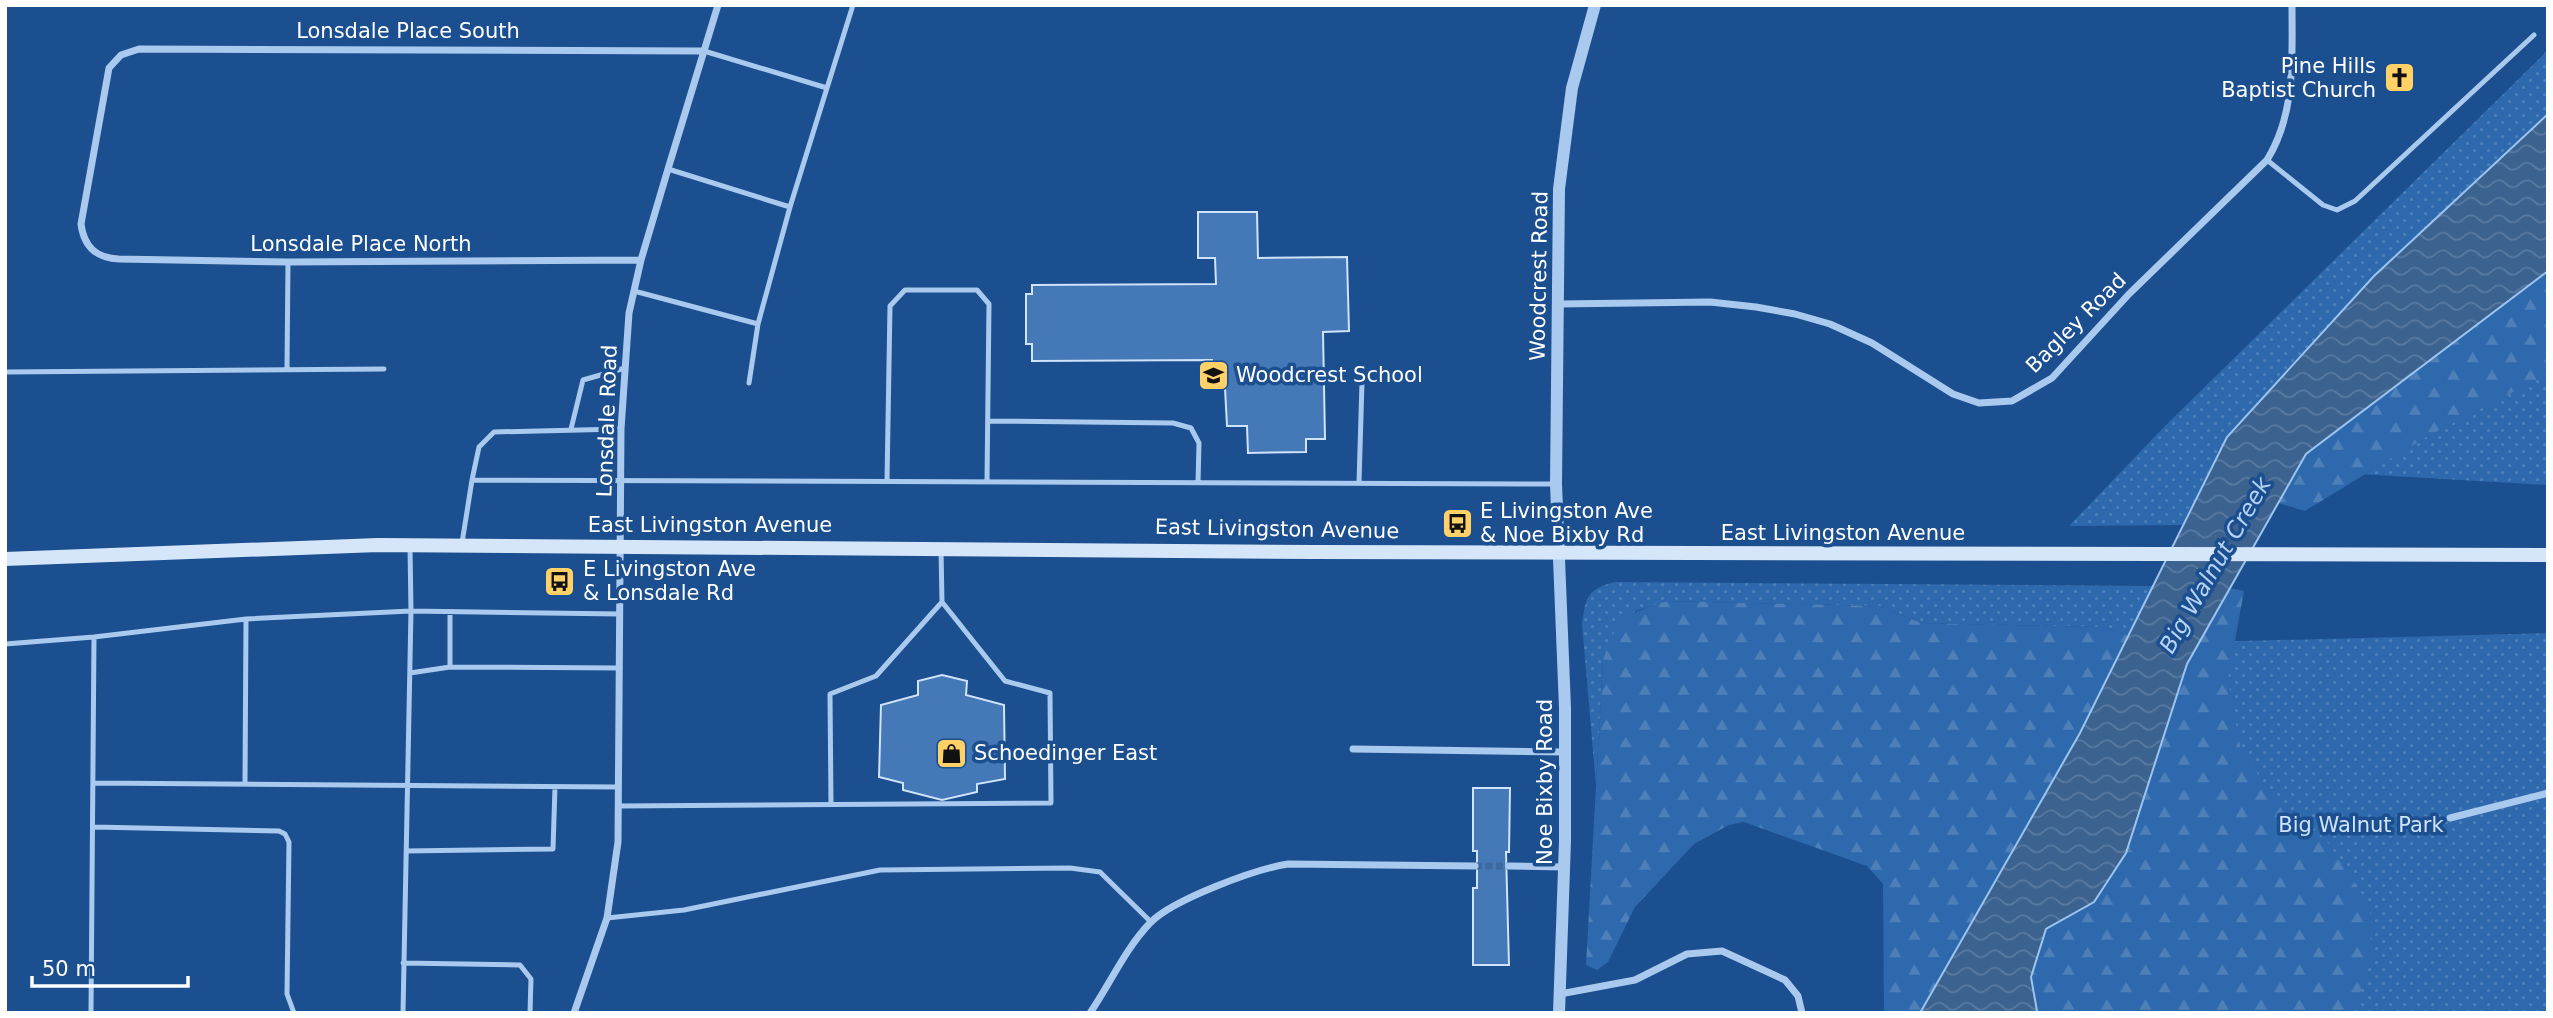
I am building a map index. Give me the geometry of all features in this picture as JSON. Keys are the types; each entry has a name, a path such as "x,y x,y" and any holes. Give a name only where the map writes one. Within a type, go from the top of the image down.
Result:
{"main road":[{"name":"East Livingston Avenue","path":"5,559 410,545 2548,555"}],"street":[{"name":"Lonsdale Road","path":"574,1013 607,918 618,842 621,429 629,313 667,169 719,5"},
{"name":"Woodcrest Road","path":"1558,552 1556,484 1559,189 1572,88 1595,5"},
{"name":"Bagley Road","path":"1558,304 1710,302 1795,314 1830,324 1872,344 1953,394 1979,403 2012,401 2052,378 2129,294 2267,160 2277,144 2289,103 2292,79 2292,5"},
{"name":"Lonsdale Place South","path":"86,243 82,224 109,68 121,55 139,49 704,51"},
{"name":"Lonsdale Place North","path":"86,243 100,256 110,259 288,262 641,260"},
{"name":"Noe Bixby Road","path":"1558,552 1565,752 1565,867 1559,1013"},
{"path":"1353,750 1565,752"},
{"path":"2450,818 2548,793"},
{"path":"1090,1013 1133,944 1151,922 1181,903 1270,867 1287,864 1475,866"},
{"path":"1509,866 1565,867"},
{"path":"1560,994 1635,980 1687,954 1722,951 1785,980 1798,996 1802,1013"}],"lane":[{"path":"749,383 758,324 790,207 853,5"},
{"path":"2267,160 2315,199 2337,210 2355,201 2534,35"},
{"path":"704,51 827,88"},
{"path":"667,169 790,207"},
{"path":"287,368 288,262"},
{"path":"887,481 890,306 905,290 976,290 989,304 987,481"},
{"path":"634,291 758,324"},
{"path":"571,429 583,380 625,368"},
{"path":"5,372 384,369"},
{"path":"1359,484 1362,382"},
{"path":"988,421 1173,423 1191,428 1199,443 1198,483"},
{"path":"462,546 479,447 494,432 621,429"},
{"path":"472,480 1556,484"},
{"path":"403,1013 410,545"},
{"path":"618,806 1051,803 1050,693 1005,681 942,602 941,548"},
{"path":"831,804 830,694 876,676 942,602"},
{"path":"5,644 94,637 246,619 411,611 620,614"},
{"path":"450,613 450,667"},
{"path":"245,784 246,619"},
{"path":"91,1013 94,637"},
{"path":"410,673 450,667 620,668"},
{"path":"94,783 618,787"},
{"path":"406,851 553,849 555,787"},
{"path":"94,827 279,831 285,834 289,842 287,994 294,1013"},
{"path":"607,918 684,910 880,870 1070,868 1100,872 1151,922"},
{"path":"403,963 520,965 531,979 530,1013"}],"green space":[{"path":"2548,50 2548,114 2374,276 2227,436 2183,525 2069,526 2165,426"},
{"path":"2548,199 2548,485 2271,469"},
{"path":"2548,271 2548,374 2426,437 2305,511 2278,503 2306,454"},
{"path":"1615,582 2153,586 2128,636 2103,627 1921,623 1880,606 1668,601 1635,611 1603,661 1596,786 1582,624 1587,601 1593,591"},
{"path":"2230,588 2244,591 2228,679 2241,751 2277,801 2328,843 2370,906 2373,955 2353,1013 2036,1013 2031,977 2046,929 2094,902 2165,729 2187,664"},
{"path":"1668,601 1880,606 1921,623 2103,627 2128,636 2080,733 1920,1013 1884,1013 1883,884 1867,866 1744,822 1729,825 1694,844 1635,907 1608,962 1597,970 1586,965 1603,661 1613,635 1624,619"},
{"name":"Big Walnut Park","path":"2548,633 2548,1013 1997,1013 2167,643"}],"water":[{"name":"Big Walnut Creek","path":"2548,114 2548,271 2306,454 2187,664 2126,853 2094,902 2046,929 2031,977 2036,1013 1920,1013 2080,733 2227,437 2374,276"}],"building":[{"path":"1198,212 1257,212 1258,258 1347,257 1349,331 1323,332 1325,439 1306,439 1306,452 1248,453 1247,426 1227,426 1225,388 1213,387 1212,360 1032,361 1032,344 1026,344 1026,294 1032,294 1032,285 1216,284 1215,258 1198,258"},
{"path":"942,675 967,681 966,695 1004,705 1005,779 977,784 977,792 942,800 903,790 903,783 879,777 881,705 918,695 918,681"},
{"path":"1473,788 1510,788 1509,852 1506,852 1509,965 1473,965 1473,888 1477,888 1477,851 1473,851"}],"tunnel":[{"path":"1475,866 1509,866"}],"place":[{"name":"Pine Hills Baptist Church","path":"2399,78"},
{"name":"Woodcrest School","path":"1213,375"},
{"name":"E Livingston Ave & Noe Bixby Rd","path":"1457,523"},
{"name":"E Livingston Ave & Lonsdale Rd","path":"560,581"},
{"name":"Schoedinger East","path":"951,753"}]}
